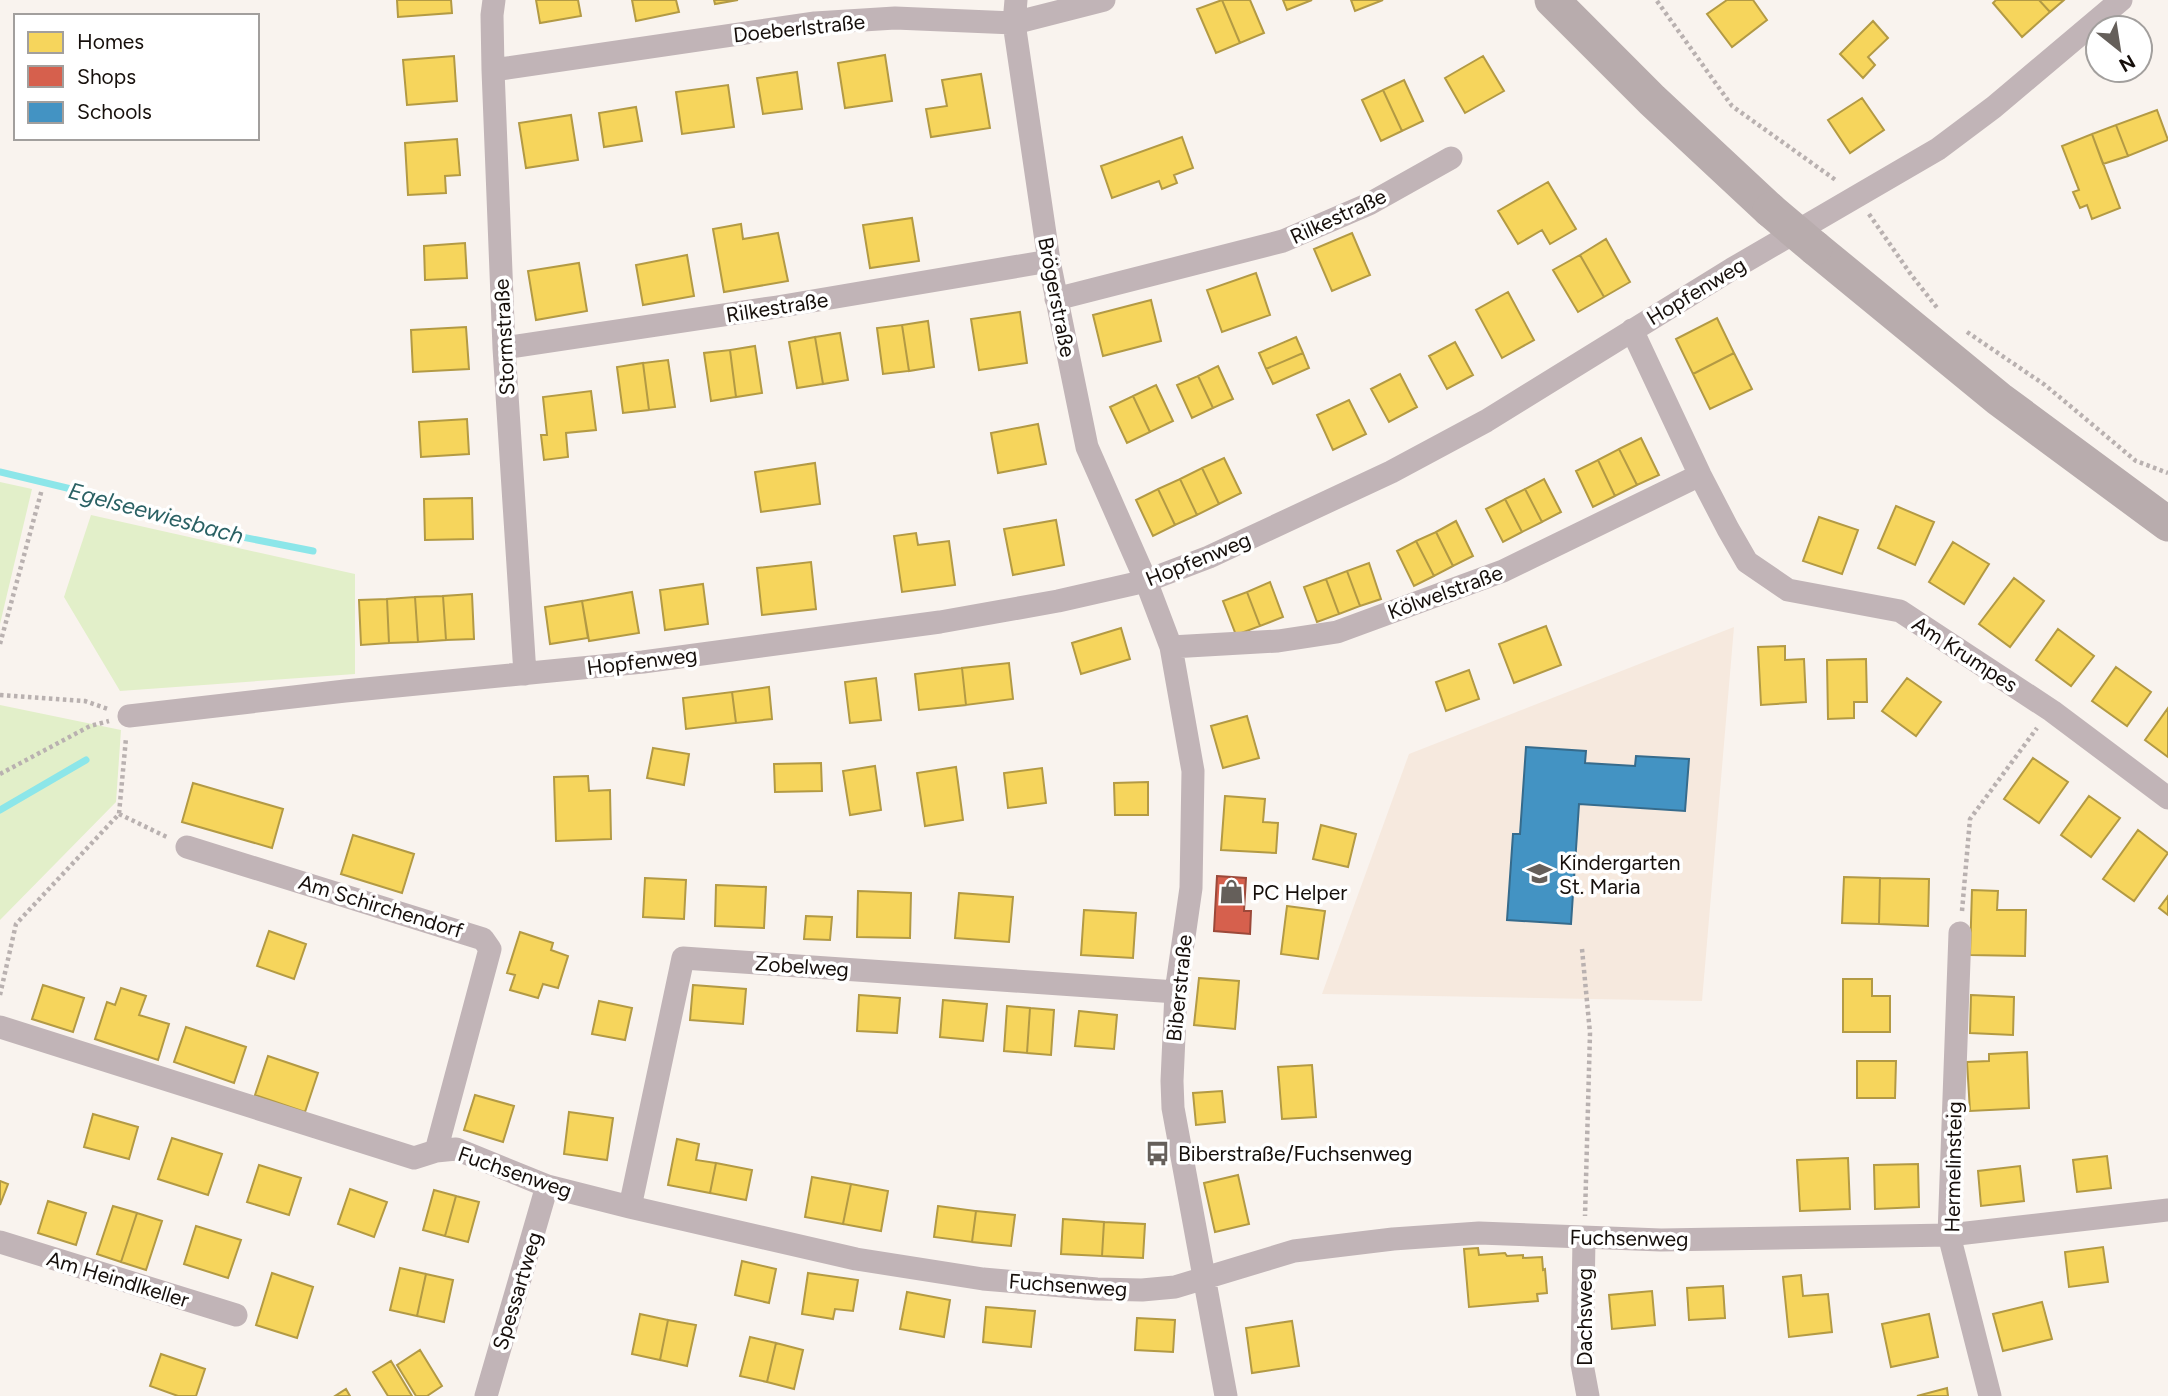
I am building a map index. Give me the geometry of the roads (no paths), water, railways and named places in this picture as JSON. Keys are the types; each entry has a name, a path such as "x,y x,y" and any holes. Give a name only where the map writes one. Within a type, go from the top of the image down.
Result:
{"main road":[{"path":"1552,0 1652,100 1770,210 1999,400 2168,524"}],"street":[{"name":"Stormstraße","path":"494,0 493,69 504,348 525,674"},
{"name":"Brögerstraße","path":"1016,0 1014,23 1049,261 1087,447 1146,581"},
{"name":"Doeberlstraße","path":"493,69 815,23 895,18 1014,23 1104,0"},
{"name":"Hopfenweg","path":"129,716 345,691 643,662 940,622 1058,601 1146,581 1209,557 1391,472 1486,421 1732,269 1938,149 1994,107 2121,0"},
{"name":"Rilkestraße","path":"1056,299 1283,241 1369,204 1451,158"},
{"name":"Rilkestraße","path":"504,348 776,307 1049,261"},
{"name":"Am Krumpes","path":"1632,330 1700,475 1747,562 1788,590 1900,611 2052,711 2168,798"},
{"name":"Kölwelstraße","path":"1171,647 1278,641 1337,632 1503,571 1700,475"},
{"name":"Biberstraße","path":"1146,581 1171,647 1193,771 1191,888 1176,992 1173,1108 1226,1396"},
{"name":"Am Schirchendorf","path":"187,847 483,939 490,949 436,1151"},
{"name":"Hermelinsteig","path":"1960,933 1950,1235 1990,1396"},
{"name":"Zobelweg","path":"630,1207 683,958 1176,992"},
{"name":"Fuchsenweg","path":"0,1027 414,1158 436,1151 456,1149 547,1186 856,1259 983,1279 1097,1289 1142,1290 1175,1287 1294,1251 1393,1238 1479,1233 1584,1238 1756,1240 1950,1235 2168,1210"},
{"name":"Spessartweg","path":"486,1396 547,1186"},
{"name":"Dachsweg","path":"1584,1238 1582,1364 1588,1396"},
{"name":"Am Heindlkeller","path":"0,1242 236,1315"}],"waterway":[{"name":"Egelseewiesbach","path":"0,472 117,500 201,529 313,551"},
{"path":"0,810 86,760"}],"place":[{"name":"Kindergarten St. Maria","path":"1539,874"},
{"name":"PC Helper","path":"1232,892"},
{"name":"Biberstraße/Fuchsenweg","path":"1158,1153"}]}
